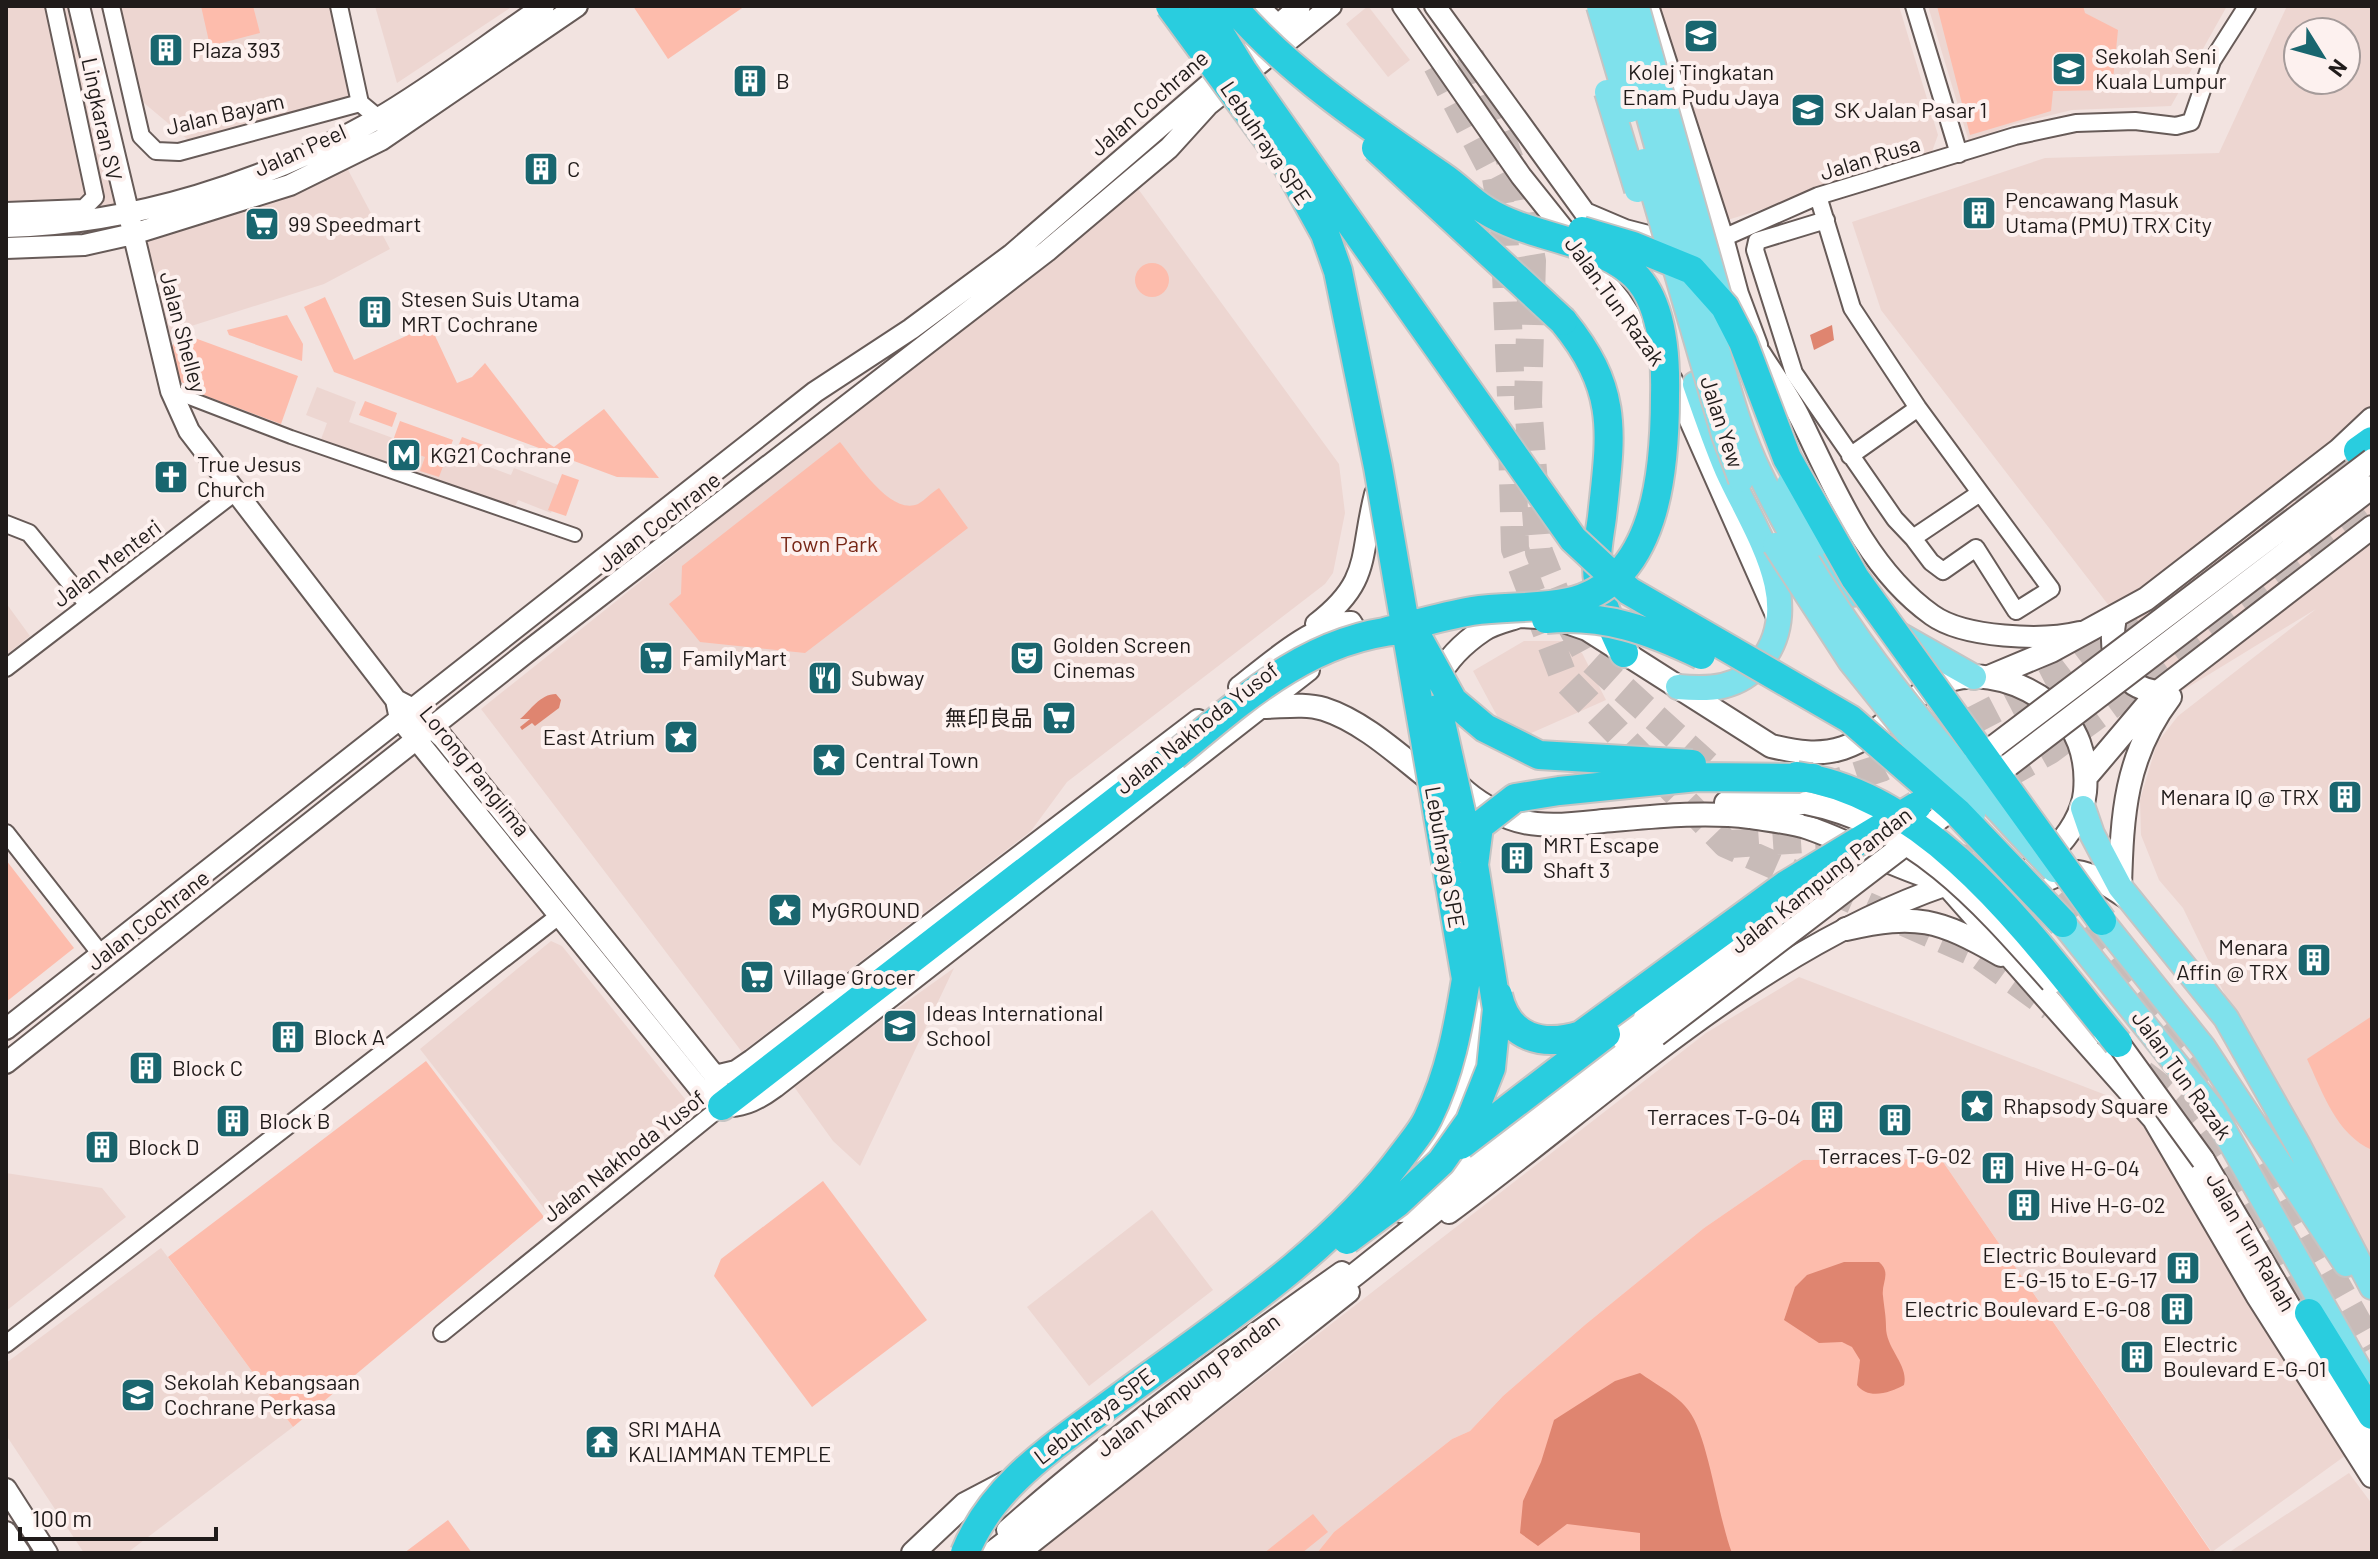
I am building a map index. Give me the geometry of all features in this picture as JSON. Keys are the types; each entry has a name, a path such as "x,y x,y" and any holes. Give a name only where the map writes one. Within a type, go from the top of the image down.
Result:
{"highway":[{"name":"Lebuhraya SPE","path":"965,1553 978,1526 1000,1496 1054,1441 1339,1210 1368,1181 1411,1116 1439,1053 1454,977 1391,585 1322,274 1311,240 1278,175 1152,6"},
{"name":"Lebuhraya SPE","path":"958,1553 989,1495 1016,1465 1054,1441 1255,1295 1347,1220 1377,1190 1427,1121 1454,1054 1466,979 1338,271 1325,234 1288,167 1170,6"},
{"path":"1203,6 1243,71 1573,539 1629,591 1691,630 1818,697 1897,757 1959,794 2063,923"},
{"path":"1232,6 1318,86 1344,116 1563,321 1578,339 1602,384 1610,418 1596,566 1603,607 1624,653"},
{"path":"1243,71 1257,107 1309,205 1347,324 1376,480 1391,585 1427,738"},
{"path":"722,1106 1275,676 1340,644 1384,632 1473,611 1568,602 1595,594 1615,581 1642,543 1661,472 1665,425 1661,341 1648,293 1638,279 1614,262 1487,211 1318,86"},
{"path":"1447,179 1548,221 1678,263 1692,270 1708,285 1736,326 1787,458 1855,578 2102,921"},
{"path":"1376,480 1424,649 1502,1013 1522,1033 1554,1043 1581,1035 1786,885 1919,817"},
{"path":"1391,585 1453,701 1485,728 1539,755 1690,764 1810,791"},
{"path":"1384,632 1569,617 1630,624 1765,687 1850,736 1897,757"},
{"path":"1054,1441 1397,1203 1441,1162 1470,1121 1491,1068 1497,1009 1474,865 1479,826 1515,798 1697,777 1864,796 1919,817 2029,918 2089,991 2118,1043"},
{"path":"1959,794 2029,918"},
{"path":"1919,817 2008,914 2118,1043"},
{"path":"1054,1441 1795,898"},
{"path":"2309,1313 2372,1415"}],"main road":[{"path":"1587,6 1592,40 1695,384 1721,455 1772,566 1780,592 1780,622 1773,647 1755,670 1712,690 1678,687"},
{"name":"Jalan Yew","path":"1599,6 1724,435 1741,480 1775,545 1843,649 1959,794"},
{"name":"Jalan Yew","path":"1620,6 1695,276 1740,427 1758,472 1837,607 1888,680 1959,794"},
{"path":"1636,6 1739,365 1817,544 1848,589 1874,617 1907,640 1981,677 2021,685 2059,711 2071,725 2084,754 2086,777 2083,808 2092,834 2124,892 2226,1018 2298,1145 2372,1287"},
{"name":"Jalan Kampung Pandan","path":"938,1532 965,1504 1034,1465 1365,1208 1437,1134 1459,1096 1476,1019 1427,738 1433,686 1454,654 1485,628 1520,616 1555,618 1587,629 1771,746 1803,753 1824,753 1865,739 1927,690 1981,677 2091,630 2146,599 2339,450 2372,419"},
{"name":"Jalan Kampung Pandan","path":"992,1553 1291,1322 1407,1237 1795,898 1919,817 2367,451"},
{"name":"Jalan Kampung Pandan","path":"1263,1287 1435,1189 2372,487"},
{"path":"2086,777 2158,692 2372,527"},
{"path":"2115,617 2111,646 2123,673 2141,690 2158,692"},
{"path":"2124,892 2122,821 2135,757 2154,718 2200,658"},
{"path":"1262,707 1324,709 1347,720 1437,785"},
{"path":"1427,738 1443,770 1461,788 1513,819 1562,825 1688,815 1747,817 1806,827 1947,885 1994,885 2035,866 2063,841 2083,808"},
{"name":"Jalan Tun Rahah","path":"1622,820 1810,791 1936,862 2008,933 2085,1018 2118,1043 2203,1160 2372,1448"},
{"name":"Jalan Tun Razak","path":"1959,794 2102,921 2150,979 2203,1047 2305,1205 2372,1301"},
{"path":"2021,970 2010,923 2019,900 2053,876 2077,872 2124,892"},
{"path":"1947,885 2154,1119 2257,1295 2372,1476"},
{"path":"1846,929 1887,920 1919,919 1948,927 2021,970"},
{"name":"Jalan Tun Razak","path":"2063,923 2212,1109 2372,1391"},
{"path":"913,1553 938,1532"}],"street":[{"name":"Lingkaran SV","path":"6,211 84,208 95,197 54,6"},
{"name":"Jalan Shelley","path":"79,6 171,391 189,431 403,709"},
{"name":"Jalan Bayam","path":"111,6 141,136 156,151 179,152 360,103"},
{"path":"339,6 360,103 378,118"},
{"name":"Jalan Peel","path":"6,248 84,245 280,167 378,118 544,6"},
{"name":"Jalan Peel","path":"6,227 94,221 131,225 290,185 381,140 577,6"},
{"path":"1261,6 1279,24"},
{"name":"Jalan Cochrane","path":"6,1029 403,709 815,392 911,329 1011,255 1300,6"},
{"name":"Jalan Cochrane","path":"6,1063 424,733 1047,251 1169,148 1208,105 1331,6"},
{"name":"Jalan Tun Razak","path":"1403,6 1521,176 1620,300 1672,380 1780,622"},
{"name":"Jalan Tun Razak","path":"1435,6 1585,213 1625,230 1715,253 1730,264"},
{"path":"1648,6 1783,425 1813,490 1907,640"},
{"path":"1914,6 1959,154"},
{"name":"Jalan Rusa","path":"1723,238 1818,196 2015,136 2076,123 2135,121 2176,126 2191,122 2212,61 2247,6"},
{"path":"94,221 108,212 122,186"},
{"path":"1818,196 1826,220 1852,308 1918,408 2051,589 2016,611 1976,548 1943,571 1931,562 1895,519 1794,373 1755,250 1757,241 1826,220"},
{"path":"1697,249 1723,238"},
{"path":"1760,353 1800,416 1830,481 1882,567 1933,616 1978,631 2060,637 2091,630"},
{"path":"171,391 291,437 575,535"},
{"path":"1850,456 1918,408"},
{"path":"1283,653 1350,594 1361,566 1376,480"},
{"name":"Jalan Menteri","path":"6,668 234,493"},
{"path":"1913,538 1980,493"},
{"path":"6,524 29,533 88,605"},
{"path":"1879,598 1882,567"},
{"name":"Jalan Nakhoda Yusof","path":"442,1333 722,1106 739,1108 759,1099 1211,749 1351,639 1356,630 1351,622 1340,622 1283,653 764,1051 736,1071 719,1076"},
{"name":"Lorong Panglima","path":"403,709 719,1076"},
{"path":"1192,725 1206,721 1216,731 1211,749"},
{"name":"Lorong Panglima","path":"424,733 560,915 699,1088 722,1106"},
{"path":"6,833 100,953"},
{"name":"Jalan Kampung Pandan","path":"1019,1553 1407,1237 1741,990 1890,905 1947,885"},
{"path":"6,1344 560,915"},
{"path":"719,1076 722,1106"},
{"name":"Jalan Kampung Pandan","path":"984,1553 1056,1486 1230,1350 1362,1258 1407,1237"},
{"path":"6,1489 47,1553"},
{"path":"6,1532 20,1553"},
{"name":"Jalan Kampung Pandan","path":"925,1553 938,1532"}],"shaded area":[{"path":"6,6 71,6 117,208 6,214"},
{"name":"Plaza 393","path":"116,6 334,6 354,98 193,144 138,98"},
{"path":"375,6 513,6 397,83"},
{"path":"1368,6 1410,60 1388,77 1346,24"},
{"name":"SK Jalan Pasar 1","path":"1656,6 1899,6 1938,135 1930,157 1721,222"},
{"name":"Sekolah Seni Kuala Lumpur","path":"1928,6 2227,6 2171,106 2072,110 2014,124 1969,142"},
{"path":"2287,6 2372,6 2372,1256 2294,1138 2183,908 2159,880 2141,835 2140,800 2157,743 2178,716 2316,609 2177,694 1881,310 1852,222 2045,158 2219,153 2282,17 2282,96 2362,96 2362,16 2282,16"},
{"path":"346,166 390,249 324,284 166,334 143,242 291,192"},
{"path":"1136,186 1339,464 1345,513 1333,573 1325,584 1067,782 1031,831 742,1052 481,709"},
{"path":"1832,325 1834,340 1814,350 1810,335"},
{"name":"KG21 Cochrane","path":"317,387 356,402 349,422 401,441 404,435 511,475 514,468 561,486 551,513 518,500 511,516 320,442 327,423 306,415"},
{"path":"6,603 30,636 6,655"},
{"path":"1524,641 1561,641 1582,653 1606,700 1511,742 1473,671"},
{"path":"556,694 561,700 559,708 535,726 532,723 522,730 520,727 530,719 520,719 540,700"},
{"path":"551,941 562,946 693,1109 553,1220 420,1049"},
{"name":"Ideas International School","path":"954,968 860,1166 833,1141 792,1084"},
{"path":"1799,977 2150,1112 2349,1453 2212,1552 1941,1159 1803,1160 1704,1228 1503,1396 1470,1431 1452,1439 1334,1532 1317,1553 1036,1553 1706,1033"},
{"path":"6,1173 102,1188 126,1217 6,1311"},
{"path":"1152,1210 1213,1290 1089,1386 1027,1307"},
{"name":"Sekolah Kebangsaan Cochrane Perkasa","path":"161,1248 293,1427 127,1553 84,1553 6,1435 6,1363"},
{"path":"1844,1262 1879,1262 1885,1270 1883,1291 1887,1335 1901,1364 1904,1385 1879,1394 1862,1390 1857,1385 1860,1360 1852,1347 1842,1342 1819,1343 1784,1320 1795,1287 1807,1275"},
{"path":"1640,1373 1679,1400 1696,1423 1732,1553 1640,1553 1640,1533 1567,1524 1538,1546 1520,1533 1523,1501 1541,1462 1554,1420 1615,1381"},
{"path":"2349,1473 2372,1504 2372,1553 2228,1553"}],"green space":[{"path":"201,6 253,6 260,33 210,46"},
{"path":"633,6 745,6 668,59"},
{"path":"1937,6 2083,6 2085,13 2118,30 2112,90 2053,91 2051,111 1970,135"},
{"path":"1152,263 1164,268 1169,280 1164,292 1152,297 1140,292 1135,280 1140,268"},
{"path":"325,297 354,360 430,325 457,383 472,377 485,363 546,442 554,447 604,409 659,478 617,477 334,372 304,307"},
{"path":"287,315 303,344 302,361 229,335 227,330"},
{"path":"192,337 298,376 281,424 193,391 178,379 170,349 176,340"},
{"path":"365,401 397,413 392,427 359,415"},
{"path":"400,421 453,440 439,477 420,471 425,457 408,451 403,464 387,457"},
{"path":"462,437 494,449 489,463 456,451"},
{"name":"Town Park","path":"840,442 885,495 907,506 918,504 939,488 968,528 805,653 700,642 669,604 681,594 682,566"},
{"path":"562,474 579,480 566,516 548,510"},
{"path":"6,860 74,948 6,1002"},
{"path":"2372,1016 2372,1150 2349,1134 2340,1123 2307,1059"},
{"path":"426,1061 544,1217 293,1427 168,1257"},
{"path":"1941,1159 2212,1553 1317,1553 1334,1532 1452,1439 1470,1431 1503,1396 1704,1228 1803,1160"},
{"path":"823,1181 927,1320 812,1407 714,1276 721,1259"},
{"path":"1313,1514 1328,1532 1302,1553 1264,1553"},
{"path":"448,1520 472,1553 404,1553"}],"tunnel":[{"path":"1470,55 1518,181 1532,261 1528,403 1539,552 1562,609 1588,657 1756,809 1768,812"},
{"path":"1437,65 1496,178 1504,224 1511,396"},
{"path":"1512,442 1515,549 1564,678 1726,844 1979,955 2051,1007"},
{"path":"2260,524 2358,451"},
{"path":"2004,776 2050,750 2372,513"},
{"path":"1817,789 1881,768 2059,676 2166,594"},
{"path":"1731,844 1820,838 1844,832"},
{"path":"1944,854 2044,877 2217,1082"},
{"path":"2143,1074 2172,1098 2219,1153 2258,1216 2309,1313"},
{"path":"2267,1161 2372,1348"}],"place":[{"name":"Kolej Tingkatan Enam Pudu Jaya","path":"1701,36"},
{"name":"Plaza 393","path":"166,50"},
{"name":"Sekolah Seni Kuala Lumpur","path":"2069,69"},
{"name":"B","path":"750,81"},
{"name":"SK Jalan Pasar 1","path":"1808,110"},
{"name":"C","path":"541,169"},
{"name":"Pencawang Masuk Utama (PMU) TRX City","path":"1979,213"},
{"name":"99 Speedmart","path":"262,224"},
{"name":"Stesen Suis Utama MRT Cochrane","path":"375,312"},
{"name":"KG21 Cochrane","path":"404,455"},
{"name":"True Jesus Church","path":"171,477"},
{"name":"FamilyMart","path":"656,658"},
{"name":"Golden Screen Cinemas","path":"1027,658"},
{"name":"Subway","path":"825,678"},
{"name":"無印良品","path":"1059,718"},
{"name":"East Atrium","path":"681,737"},
{"name":"Central Town","path":"829,760"},
{"name":"Menara IQ @ TRX","path":"2345,797"},
{"name":"MRT Escape Shaft 3","path":"1517,858"},
{"name":"MyGROUND","path":"785,910"},
{"name":"Menara Affin @ TRX","path":"2314,960"},
{"name":"Village Grocer","path":"757,977"},
{"name":"Ideas International School","path":"900,1026"},
{"name":"Block A","path":"288,1037"},
{"name":"Block C","path":"146,1068"},
{"name":"Rhapsody Square","path":"1977,1106"},
{"name":"Terraces T-G-04","path":"1827,1117"},
{"name":"Terraces T-G-02","path":"1895,1120"},
{"name":"Block B","path":"233,1121"},
{"name":"Block D","path":"102,1147"},
{"name":"Hive H-G-04","path":"1998,1168"},
{"name":"Hive H-G-02","path":"2024,1205"},
{"name":"Electric Boulevard E-G-15 to E-G-17","path":"2183,1268"},
{"name":"Electric Boulevard E-G-08","path":"2177,1309"},
{"name":"Electric Boulevard E-G-01","path":"2137,1357"},
{"name":"Sekolah Kebangsaan Cochrane Perkasa","path":"138,1395"},
{"name":"SRI MAHA KALIAMMAN TEMPLE","path":"602,1442"}]}
